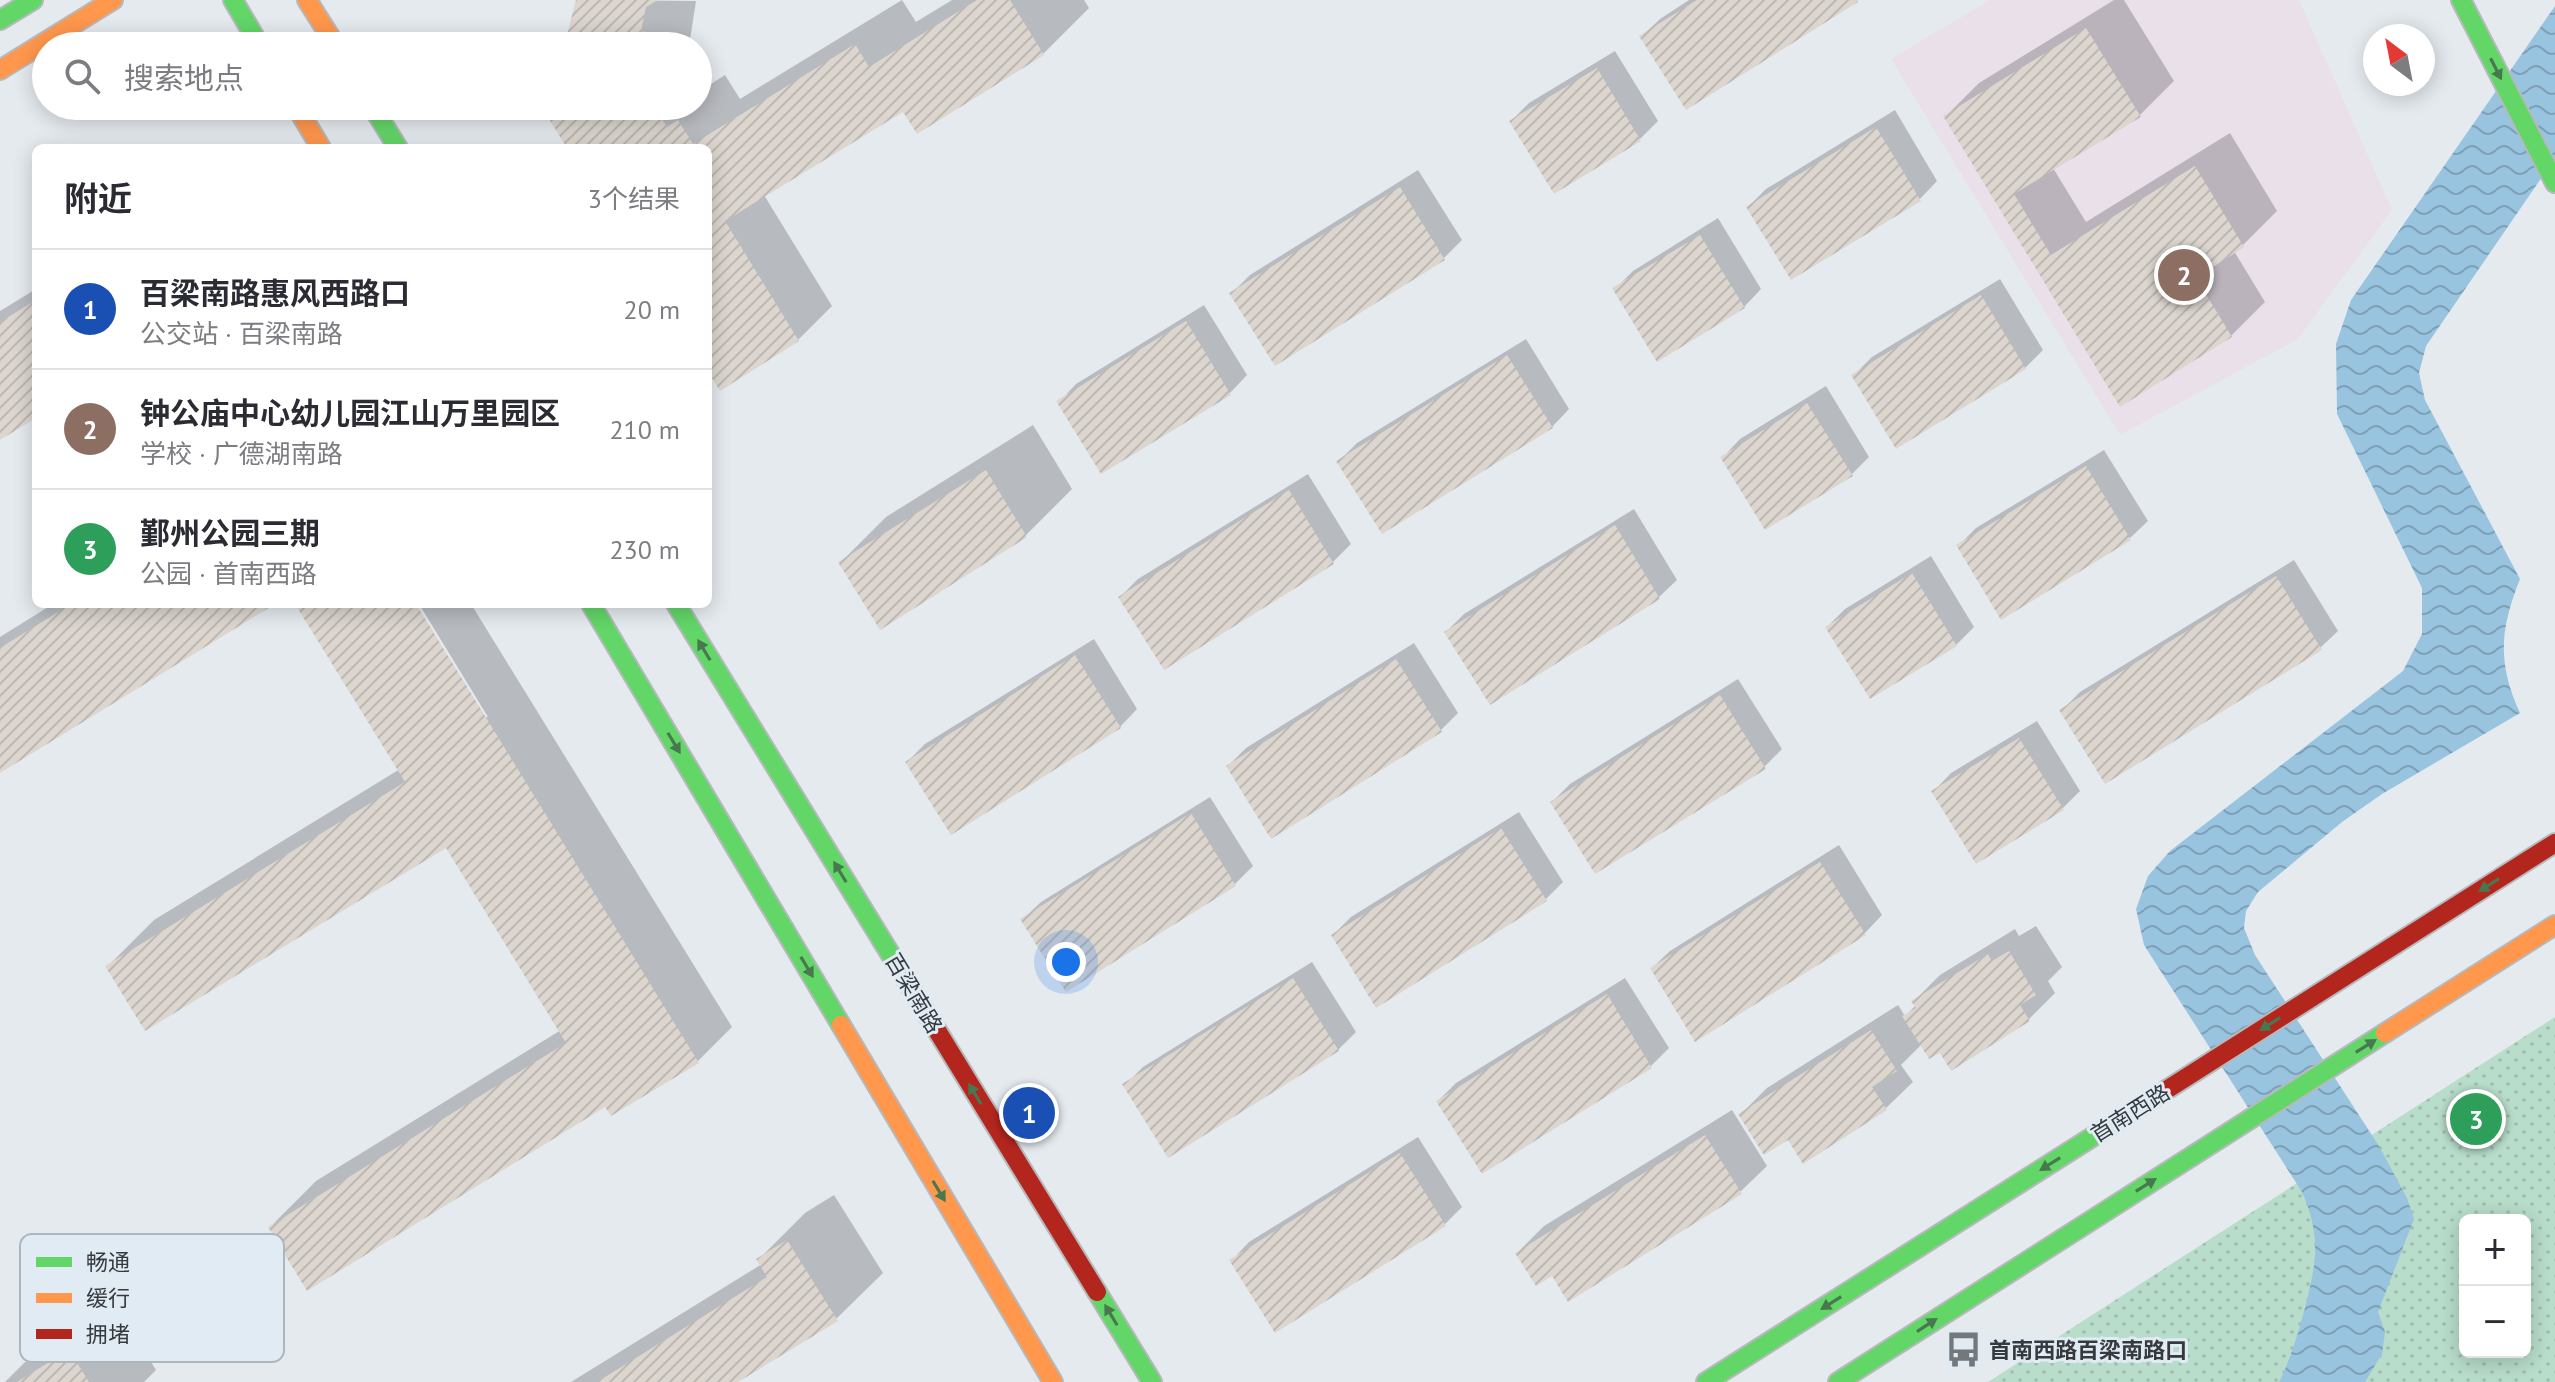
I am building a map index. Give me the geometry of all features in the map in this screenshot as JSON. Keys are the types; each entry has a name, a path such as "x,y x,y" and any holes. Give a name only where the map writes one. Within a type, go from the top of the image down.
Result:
{"street":[{"path":"0,20 33,0"},
{"path":"61,32 113,0"},
{"path":"233,0 252,32"},
{"path":"307,0 327,32"},
{"path":"2461,0 2555,183"},
{"path":"0,70 32,50"},
{"path":"304,120 319,144"},
{"path":"381,120 396,144"},
{"path":"593,608 1053,1382"},
{"name":"百梁南路","path":"678,608 1152,1382"},
{"name":"首南西路","path":"1706,1382 2555,843"},
{"path":"1838,1382 2555,925"}],"shaded area":[{"path":"1990,0 2299,0 2392,210 2298,339 2120,435 1891,59"}],"green space":[{"path":"2555,1017 2555,1382 1988,1382"}],"water":[{"path":"2555,6 2555,158 2426,346 2419,373 2425,400 2520,579 2508,614 2504,646 2507,678 2520,713 2382,794 2342,822 2258,892 2246,911 2244,928 2255,955 2379,1146 2407,1198 2414,1219 2378,1312 2385,1332 2382,1354 2365,1382 2279,1382 2296,1338 2314,1267 2314,1230 2310,1215 2302,1192 2144,945 2136,909 2148,876 2170,851 2403,671 2422,634 2422,588 2337,414 2336,344 2351,300"}],"building":[{"path":"576,0 658,0 646,7 641,31 646,32 568,32"},
{"path":"977,0 1010,0 1044,55 917,134 903,112 725,221 799,341 720,391 712,378 712,144 693,144 855,44 869,67"},
{"path":"1697,0 1858,2 1686,110 1639,36"},
{"path":"2086,28 2141,117 2014,194 2051,255 2195,166 2244,247 2196,278 2232,337 2120,407 1943,116"},
{"path":"1597,68 1641,141 1554,194 1509,121"},
{"path":"550,120 663,120 667,127 678,120 693,144 564,144"},
{"path":"1876,127 1921,201 1791,280 1746,207"},
{"path":"1400,187 1445,260 1275,366 1229,293"},
{"path":"1700,235 1745,308 1657,362 1612,288"},
{"path":"1981,295 2026,369 1896,449 1851,375"},
{"path":"32,302 32,420 0,440 0,322"},
{"path":"1186,321 1231,395 1101,474 1056,401"},
{"path":"1507,355 1553,428 1382,534 1336,461"},
{"path":"1807,403 1853,476 1765,530 1720,457"},
{"path":"2086,466 2131,540 2001,620 1956,545"},
{"path":"986,470 1027,537 880,630 838,562"},
{"path":"1289,490 1334,564 1164,670 1118,597"},
{"path":"1615,525 1660,599 1490,705 1444,632"},
{"path":"1912,573 1957,646 1870,699 1825,627"},
{"path":"2276,576 2322,650 2105,784 2059,710"},
{"path":"65,608 268,608 0,773 0,648"},
{"path":"297,608 418,608 699,1063 611,1116 605,1107 307,1291 284,1253 284,1234 272,1234 268,1227 566,1043 446,848 145,1031 105,966 405,782"},
{"path":"1075,655 1121,728 951,835 905,762"},
{"path":"1396,659 1442,732 1271,839 1226,766"},
{"path":"1720,695 1766,769 1595,874 1550,802"},
{"path":"2019,738 2064,810 1976,864 1931,791"},
{"path":"1191,813 1236,886 1066,992 1020,919"},
{"path":"1501,828 1547,901 1376,1008 1331,935"},
{"path":"1820,862 1866,935 1695,1042 1650,968"},
{"path":"2009,951 2036,995 2020,1005 2030,1021 1951,1071 1940,1053 1929,1059 1902,1016 1916,1008 1911,1001 1988,954 1992,961"},
{"path":"1293,978 1339,1051 1168,1158 1122,1084"},
{"path":"1607,994 1652,1068 1482,1174 1436,1101"},
{"path":"1871,1030 1897,1071 1872,1087 1887,1110 1803,1164 1788,1140 1764,1155 1738,1114"},
{"path":"1705,1135 1742,1194 1568,1302 1552,1276 1536,1286 1515,1253"},
{"path":"1400,1153 1446,1226 1275,1333 1229,1260"},
{"path":"787,1240 838,1321 738,1382 597,1382 767,1277 756,1259"},
{"path":"50,1362 76,1362 89,1382 17,1382"}],"traffic: fast":[{"path":"0,20 33,0"},
{"path":"233,0 252,32"},
{"path":"2461,0 2555,183"},
{"path":"381,120 396,144"},
{"path":"593,608 841,1025"},
{"path":"678,608 897,965"},
{"path":"1838,1382 2385,1033"},
{"path":"1706,1382 2149,1101"},
{"path":"1097,1292 1152,1382"}],"traffic: slow":[{"path":"61,32 113,0"},
{"path":"307,0 327,32"},
{"path":"0,70 32,50"},
{"path":"304,120 319,144"},
{"path":"2385,1033 2555,925"},
{"path":"841,1025 1053,1382"}],"traffic: jam":[{"path":"2149,1101 2555,843"},
{"path":"897,965 1097,1292"}],"place":[{"name":"钟公庙中心幼儿园江山万里园区","path":"2184,275"},
{"name":"百梁南路惠风西路口","path":"1029,1113"},
{"name":"鄞州公园三期","path":"2476,1119"},
{"name":"首南西路百梁南路口","path":"1963,1350"}]}
